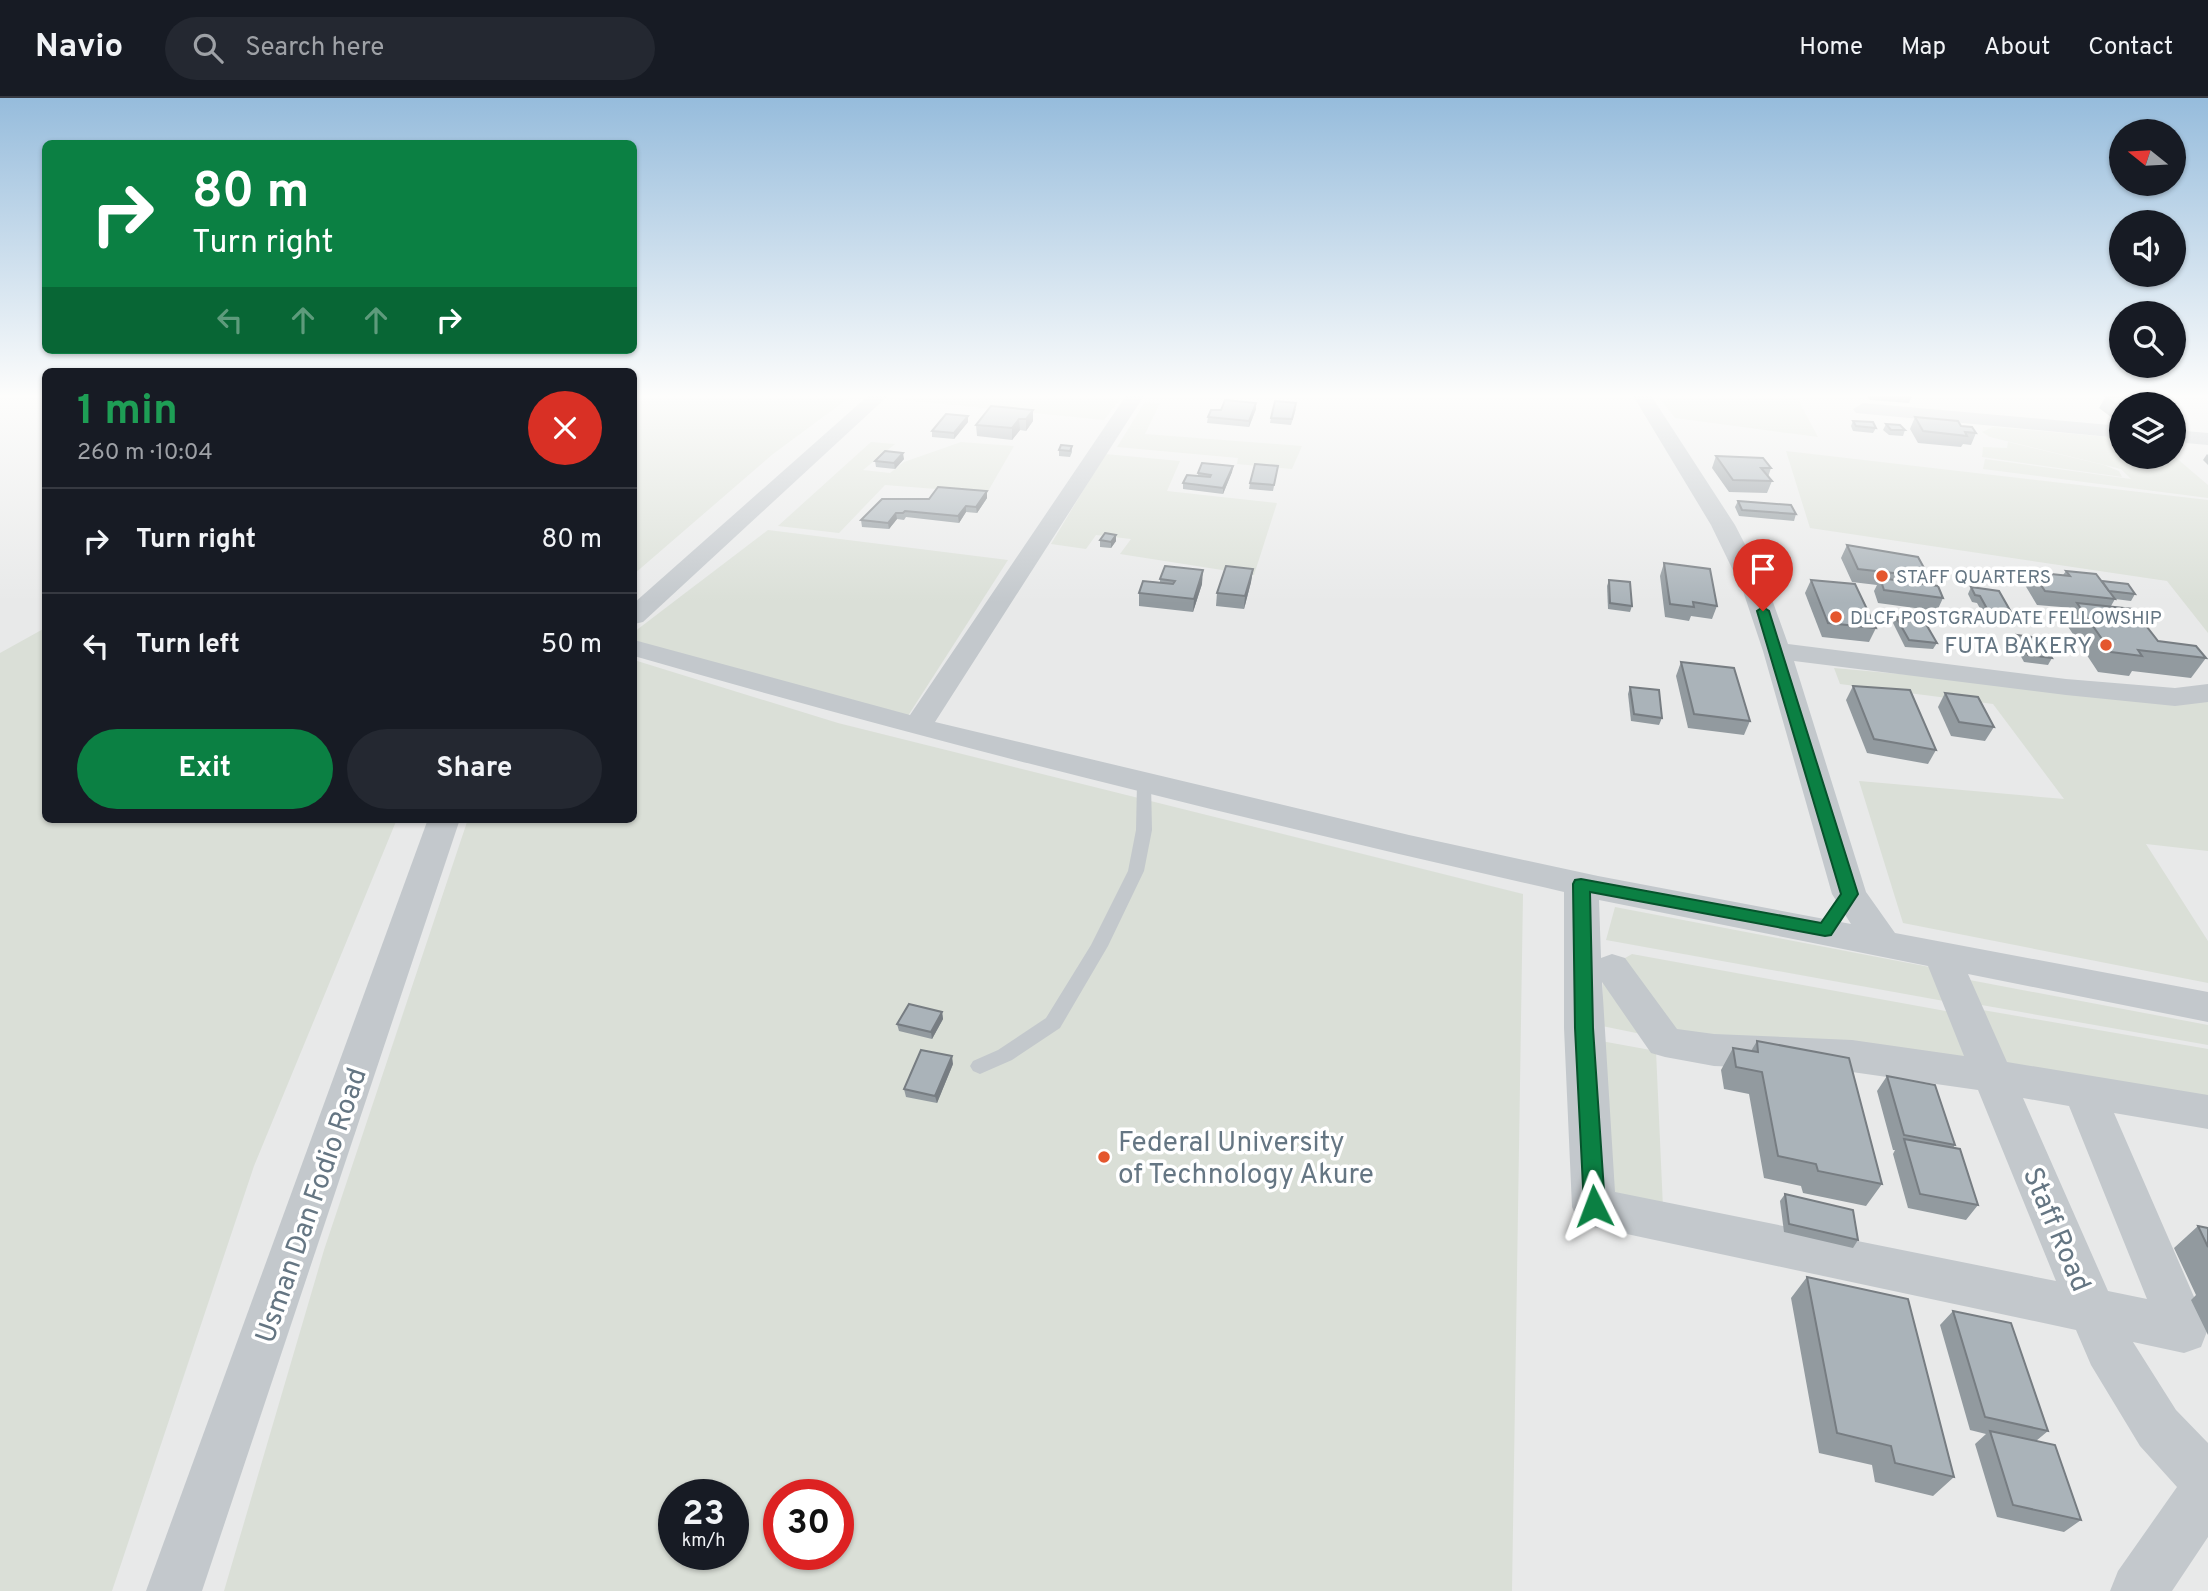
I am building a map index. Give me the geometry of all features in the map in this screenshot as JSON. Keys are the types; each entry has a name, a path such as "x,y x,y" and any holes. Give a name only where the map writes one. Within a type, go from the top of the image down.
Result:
{"street":[{"path":"637,613 803,464"},
{"path":"917,726 1090,464"},
{"path":"1685,464 1723,525 1756,591 1777,651 1849,894 1884,945"},
{"path":"637,649 917,726 1144,783 1581,884 2208,1007"},
{"path":"1777,651 2066,687 2175,697 2208,693"},
{"name":"Usman Dan Fodio Road","path":"174,1591 443,823"},
{"path":"1581,884 1584,1028 1594,1206 2183,1330 2085,1093"},
{"path":"1825,930 1849,894"},
{"name":"Staff Road","path":"1942,956 2108,1348 2158,1428 2208,1481"},
{"path":"1612,968 1665,1042 1714,1050 1852,1056 2208,1112"},
{"path":"2138,1591 2208,1490"}],"lane":[{"path":"980,1066 1005,1055 1053,1023 1099,946 1136,871 1144,830 1144,783"}],"shaded area":[{"name":"Federal University of Technology Akure","path":"0,464 42,464 42,823 637,823 637,464 2109,464 2109,469 2186,469 2186,464 2208,464 2208,1591 0,1591"},
{"path":"637,464 762,464 637,571"},
{"path":"847,464 871,464 863,470 890,473 902,464 1004,464 987,493 885,485 839,533 778,526"},
{"path":"1099,464 1179,464 1167,491 1277,503 1254,575 1120,554 1131,539 1096,535 1086,549 1051,544"},
{"path":"1237,464 1294,464 1292,469"},
{"path":"1790,464 1895,464 2208,500 2208,633 2167,581 1810,528"},
{"path":"1984,464 2019,464 2131,479 2121,469 2186,469 2186,466 2208,485 2208,498 1983,469"},
{"path":"2029,464 2098,464 2119,471 2122,477"},
{"path":"768,530 1008,560 904,722 637,650 637,630"},
{"path":"42,630 42,823 395,823 254,1166 112,1591 0,1591 0,653"},
{"path":"637,661 838,723 1523,894 1512,1591 224,1591 324,1250 467,823 637,823"},
{"path":"1834,668 2208,702 2208,851 2146,844 2208,941 2208,983 1903,923 1859,781 2064,799 1993,704 1840,684"},
{"path":"1615,907 1940,969 1944,1001 1606,940"},
{"path":"1632,954 1951,1012 1981,1071 1669,1035 1620,961"},
{"path":"1603,968 1651,1036 1602,1026"},
{"path":"1959,978 2208,1025 2208,1045 1970,1003"},
{"path":"1971,1008 2208,1049 2208,1106 1999,1074"},
{"path":"1601,1041 1656,1051 1663,1208 1608,1191"}],"building":[{"path":"1202,464 1233,466 1223,488 1183,483 1187,475 1211,475 1198,473"},
{"path":"1255,464 1278,466 1274,485 1250,483"},
{"path":"1721,464 1768,464 1771,468 1761,468 1772,481 1733,480"},
{"path":"938,487 987,491 976,507 966,506 958,516 905,511 896,513 888,523 861,520 882,499 929,499"},
{"path":"1738,501 1791,505 1796,514 1742,510"},
{"path":"1105,533 1116,535 1111,542 1100,540"},
{"path":"1847,545 1918,557 1929,577 1858,569"},
{"path":"1664,563 1710,569 1717,606 1693,602 1694,607 1670,604"},
{"path":"1165,566 1203,570 1194,599 1139,593 1143,581 1173,584 1175,581 1160,579"},
{"path":"1226,566 1253,569 1245,596 1217,593"},
{"path":"2066,571 2096,574 2115,599 2045,591 2032,572 2070,576"},
{"path":"1880,578 1938,586 1943,598 1884,590"},
{"path":"1609,580 1630,582 1632,606 1610,603"},
{"path":"1811,580 1855,584 1876,628 1828,623"},
{"path":"2102,581 2128,584 2135,594 2109,591"},
{"path":"1971,587 1999,591 2015,619 1991,616 1980,596 1975,595"},
{"path":"2077,603 2133,609 2158,641 2196,646 2206,658 2138,650 2142,656 2111,652"},
{"path":"1896,617 1923,619 1937,643 1909,640"},
{"path":"2017,635 2040,638 2052,658 2028,655"},
{"path":"1681,662 1734,668 1750,721 1694,714"},
{"path":"1853,686 1910,690 1936,750 1874,739"},
{"path":"1630,687 1659,690 1662,718 1634,714"},
{"path":"1945,693 1978,697 1994,727 1959,722"},
{"path":"909,1004 942,1012 931,1032 897,1024"},
{"path":"1757,1041 1849,1058 1882,1184 1818,1171 1816,1164 1778,1156 1762,1072 1736,1067 1733,1048 1758,1052"},
{"path":"921,1050 952,1056 935,1096 904,1089"},
{"path":"1887,1076 1935,1085 1955,1145 1904,1135"},
{"path":"1904,1139 1960,1149 1978,1205 1920,1194"},
{"path":"1785,1194 1853,1210 1858,1240 1789,1224"},
{"path":"2198,1226 2208,1228 2208,1247"},
{"path":"1807,1277 1908,1299 1954,1477 1895,1463 1891,1446 1837,1433"},
{"path":"1953,1311 2011,1323 2048,1431 1985,1417"},
{"path":"1990,1431 2055,1445 2081,1520 2013,1505"}],"place":[{"name":"STAFF QUARTERS","path":"1882,576"},
{"name":"DLCF POSTGRAUDATE FELLOWSHIP","path":"1836,617"},
{"name":"FUTA BAKERY","path":"2106,645"},
{"name":"Federal University of Technology Akure","path":"1104,1157"}],"route":[{"path":"1594,1206 1584,1028 1581,884 1825,930 1849,894 1763,611"}]}
